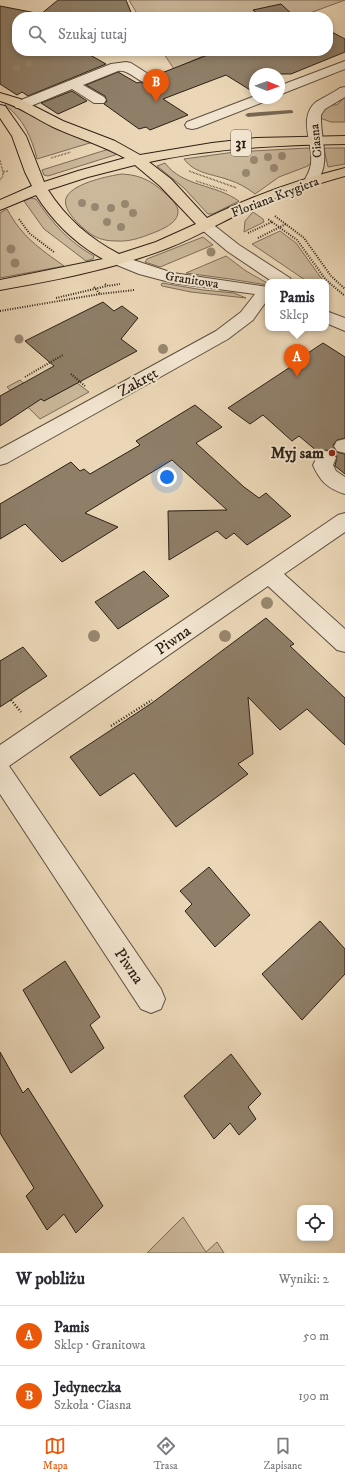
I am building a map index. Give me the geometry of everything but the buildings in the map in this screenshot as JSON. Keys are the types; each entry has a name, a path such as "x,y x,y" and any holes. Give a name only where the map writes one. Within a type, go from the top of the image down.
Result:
{"main road":[{"path":"0,97 12,100 58,124 104,141 138,160 175,191 206,226"},
{"path":"0,110 12,124 21,140 31,171 39,188 56,212 78,236 92,246 118,260"},
{"name":"31","path":"39,188 87,172 163,154 232,144 345,140"},
{"name":"Floriana Krygiera","path":"0,285 88,268 118,260 161,245 206,226 248,205 311,181 345,172"},
{"path":"0,205 39,188"}],"street":[{"path":"21,105 121,66 129,68 148,80"},
{"path":"285,89 339,67 345,77"},
{"path":"73,84 99,100"},
{"name":"Ciasna","path":"311,181 318,168 319,162 313,119 315,113 325,103 345,91"},
{"path":"192,125 249,103"},
{"path":"206,226 226,242 280,279"},
{"name":"Granitowa","path":"118,260 153,273 184,280 241,286 265,292"},
{"name":"Zakręt","path":"0,458 222,335 247,316 265,294"},
{"path":"326,458 323,465 328,476 345,487"},
{"name":"Piwna","path":"0,759 345,521"},
{"path":"268,573 345,643"},
{"name":"Piwna","path":"0,773 151,999"}],"path":[{"path":"163,154 173,168 183,176 225,190 297,240 325,279"},
{"path":"0,160 4,172"},
{"path":"226,242 272,222"},
{"path":"88,268 108,286 136,284 139,279 153,273"},
{"path":"329,283 345,296"},
{"path":"0,311 100,294"},
{"path":"25,377 63,355"},
{"path":"72,374 86,387"},
{"path":"11,700 22,714"},
{"path":"111,726 152,700"}],"shaded area":[{"path":"129,0 345,0 313,12 136,12"},
{"path":"165,56 203,56 174,69"},
{"path":"345,97 345,122 331,122 320,118 326,108 331,105 337,105"},
{"path":"6,103 93,142 37,159 26,129 17,116 5,105"},
{"path":"345,148 345,164 328,167 324,149"},
{"path":"109,149 118,154 48,176 44,175 42,170"},
{"path":"311,149 312,161 308,166 279,177 255,194 236,183 199,171 188,164 184,159 235,152"},
{"path":"165,163 172,171 181,177 230,195 239,201 213,214 208,214 184,188 157,166"},
{"path":"122,174 136,176 154,184 174,202 178,210 177,217 169,225 158,231 128,241 102,239 94,236 84,229 69,213 65,201 67,196 71,191 84,184 101,178"},
{"path":"31,198 36,199 48,216 69,238 85,251 94,256 93,259 86,261 44,229 24,201"},
{"path":"7,209 25,235 64,266 0,278 0,213"},
{"path":"253,212 263,219 264,222 244,232 245,221"},
{"path":"280,231 296,243 322,279 304,279 252,244"},
{"path":"203,237 213,245 160,267 145,262 147,259"},
{"path":"226,256 246,271 265,282 265,285 230,279 186,273"},
{"path":"162,283 203,290 234,293 246,298 191,292 162,286"},
{"path":"20,380 44,401 77,383 89,392 40,419 7,387"},
{"path":"183,1217 206,1252 217,1242 224,1253 147,1253"}],"waterway":[{"path":"248,115 291,112"}],"place":[{"name":"Jedyneczka","path":"156,102"},
{"name":"Pamis","path":"297,377"},
{"name":"Myj sam","path":"332,453"}]}
